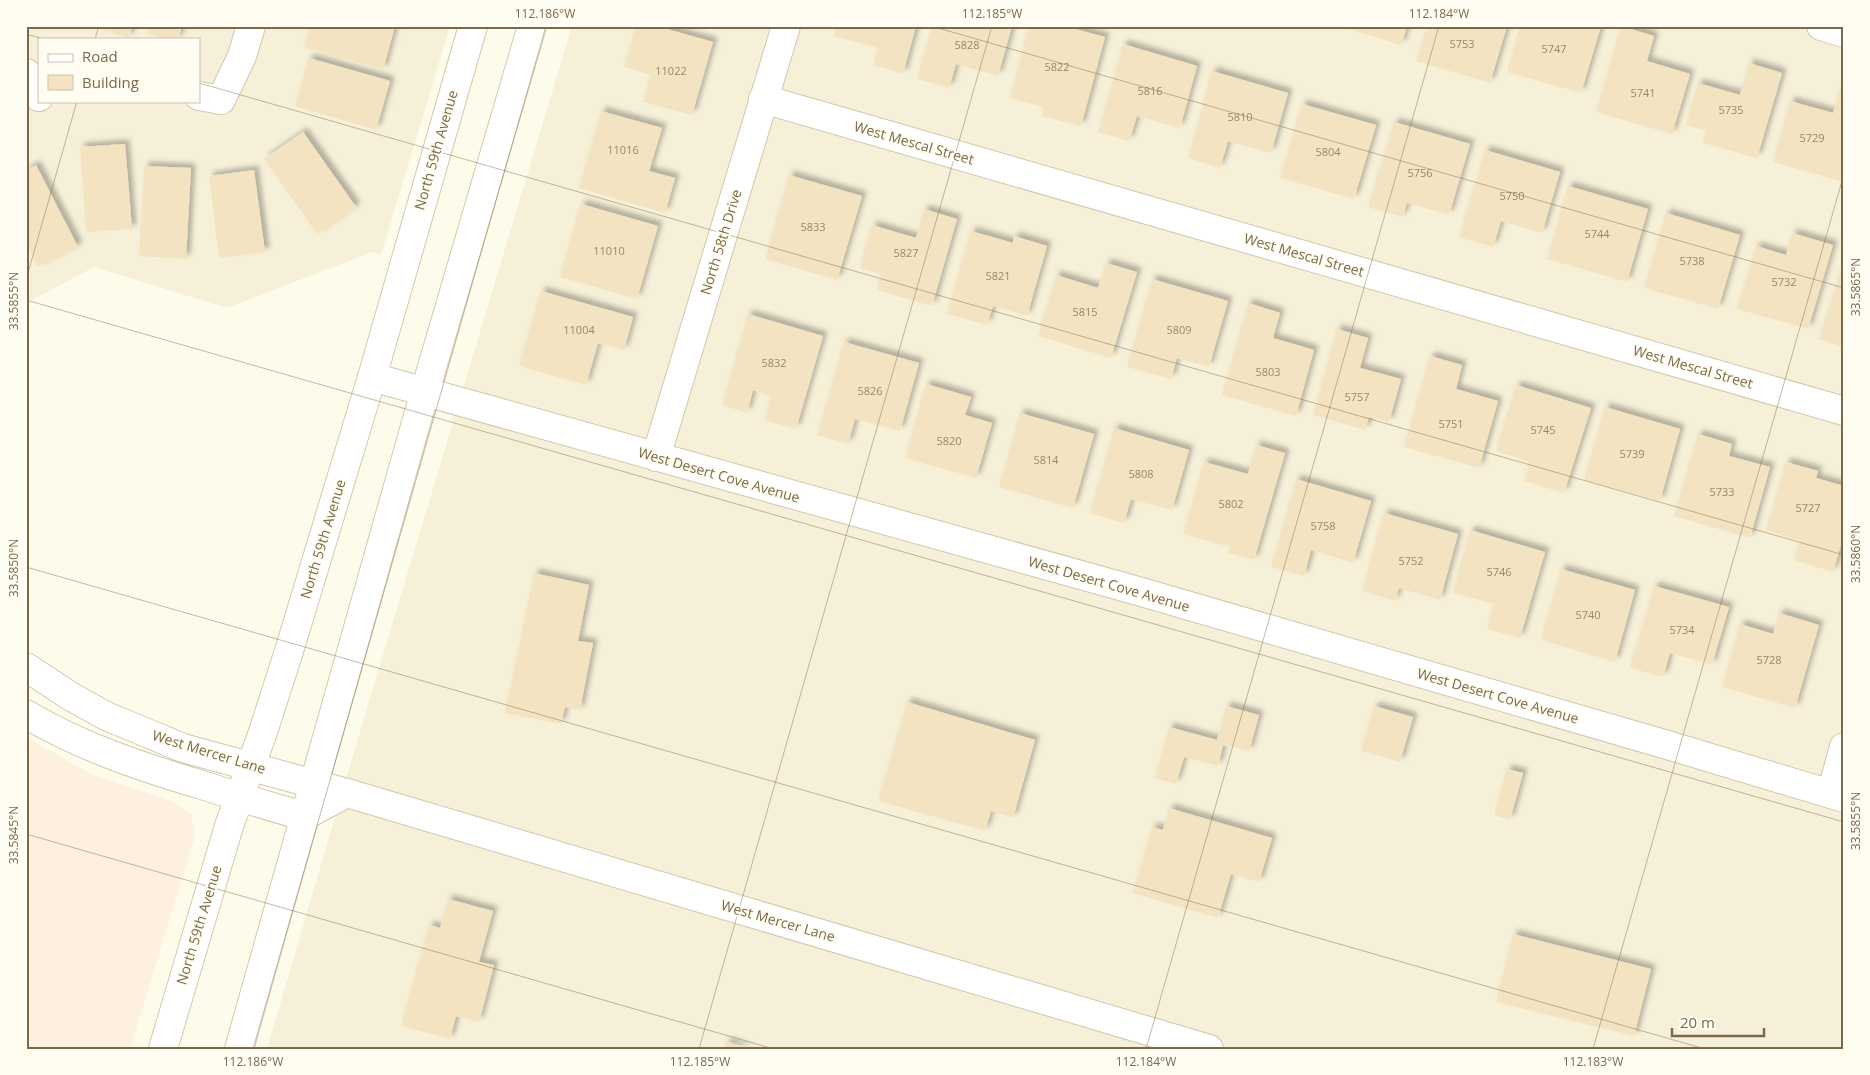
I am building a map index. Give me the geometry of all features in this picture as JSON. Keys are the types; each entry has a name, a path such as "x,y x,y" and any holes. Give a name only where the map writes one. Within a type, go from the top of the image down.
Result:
{"street":[{"path":"210,98 242,56 251,26"},
{"name":"North 59th Avenue","path":"163,1049 229,826 289,651 372,377 473,26"},
{"path":"239,1049 424,391 532,26"},
{"name":"North 58th Drive","path":"656,457 786,26"},
{"path":"1821,26 1844,33"},
{"path":"26,73 38,95"},
{"name":"West Mescal Street","path":"763,99 1844,411"},
{"path":"26,108 39,102"},
{"name":"West Desert Cove Avenue","path":"372,377 1147,594 1837,796"},
{"name":"West Mercer Lane","path":"26,667 70,696 106,716 183,748 314,783 1209,1049"},
{"path":"26,714 52,730 101,751 239,798 304,816 347,793"},
{"path":"1837,796 1844,747"}],"shaded area":[{"path":"26,26 450,26 381,255 372,252 227,308 94,267 26,303"},
{"path":"572,26 1844,26 1844,1049 267,1049 367,708"},
{"path":"26,737 91,774 171,801 191,813 195,836 130,1049 26,1049"}],"building":[{"path":"88,26 132,26 129,38"},
{"path":"149,26 182,26 178,38 160,38 147,34"},
{"path":"310,26 395,26 383,70 304,47"},
{"path":"636,26 656,26 713,42 692,115 643,102 651,75 624,67"},
{"path":"836,26 916,26 903,74 873,65 878,48 833,36"},
{"path":"932,26 1012,26 998,76 956,64 949,88 917,79"},
{"path":"1029,26 1064,26 1105,37 1081,126 1041,116 1043,107 1010,98"},
{"path":"1339,26 1407,26 1401,45"},
{"path":"1427,26 1507,26 1490,83 1416,61"},
{"path":"1520,26 1601,26 1581,93 1507,72"},
{"path":"1621,26 1654,36 1647,61 1690,74 1672,134 1596,112"},
{"path":"1123,44 1197,66 1180,128 1137,116 1129,141 1098,132"},
{"path":"309,58 390,81 376,130 295,106"},
{"path":"1749,63 1782,73 1757,158 1703,143 1706,131 1686,125 1698,83 1740,95"},
{"path":"1212,71 1288,93 1271,153 1228,141 1220,168 1188,158"},
{"path":"1840,89 1844,90 1844,182 1773,162 1790,101 1833,113"},
{"path":"1302,104 1376,125 1354,199 1280,178"},
{"path":"601,111 662,128 649,171 675,178 665,213 579,188"},
{"path":"1394,122 1470,144 1449,215 1407,203 1402,217 1368,207"},
{"path":"303,132 356,207 317,234 264,159"},
{"path":"125,144 132,229 86,232 80,147"},
{"path":"1485,150 1560,172 1542,233 1501,221 1493,247 1459,237"},
{"path":"36,165 78,247 38,267 26,243 26,170"},
{"path":"144,166 191,168 186,259 139,256"},
{"path":"254,170 265,252 219,258 209,176"},
{"path":"789,175 862,196 837,280 765,259"},
{"path":"1568,186 1648,209 1627,282 1547,259"},
{"path":"581,204 658,226 637,299 560,277"},
{"path":"924,209 957,219 932,306 877,290 881,274 860,268 872,225 916,238"},
{"path":"1666,213 1740,235 1718,309 1644,288"},
{"path":"971,231 1013,243 1014,236 1047,246 1027,316 993,306 987,325 947,314"},
{"path":"1792,233 1833,245 1808,329 1737,309 1756,246 1786,255"},
{"path":"1106,263 1137,272 1111,358 1038,336 1056,275 1098,288"},
{"path":"1844,263 1844,347 1819,339"},
{"path":"1152,279 1228,301 1209,367 1177,358 1171,379 1127,367"},
{"path":"541,291 633,317 624,350 598,343 586,385 519,366"},
{"path":"1248,303 1280,313 1273,338 1314,350 1296,416 1222,395"},
{"path":"748,314 823,336 796,429 764,420 771,396 753,390 747,413 722,405"},
{"path":"1337,329 1368,338 1360,368 1401,379 1389,422 1369,417 1365,430 1313,415"},
{"path":"844,342 919,363 900,431 855,419 848,444 817,435"},
{"path":"1430,356 1462,365 1456,389 1498,401 1479,468 1404,447"},
{"path":"926,384 971,397 965,415 992,423 976,478 905,458"},
{"path":"1516,385 1591,408 1564,493 1524,481 1530,462 1496,451"},
{"path":"1605,407 1680,429 1660,501 1584,480"},
{"path":"1020,413 1094,434 1073,508 999,487"},
{"path":"1114,428 1189,450 1172,510 1131,499 1124,523 1090,513"},
{"path":"1698,434 1732,444 1729,456 1770,467 1750,538 1674,516"},
{"path":"1256,445 1285,453 1254,560 1228,553 1230,547 1183,534 1204,462 1248,474"},
{"path":"1786,462 1818,471 1816,478 1844,486 1844,534 1833,572 1794,560 1800,541 1766,530"},
{"path":"1296,479 1371,501 1353,563 1311,550 1304,576 1271,567"},
{"path":"1384,513 1458,534 1440,600 1399,588 1395,601 1362,591"},
{"path":"1470,530 1545,552 1520,638 1487,629 1494,604 1453,593"},
{"path":"1561,569 1635,590 1615,662 1541,640"},
{"path":"534,573 589,585 578,641 593,643 580,710 565,707 561,724 505,713"},
{"path":"1654,586 1729,607 1712,665 1670,653 1663,677 1630,668"},
{"path":"1779,613 1819,625 1795,708 1722,687 1740,624 1773,634"},
{"path":"907,702 1035,740 1013,818 991,811 985,831 878,801"},
{"path":"1226,706 1259,715 1249,751 1223,745 1218,766 1184,757 1176,784 1155,778 1169,727 1217,740"},
{"path":"1374,706 1413,717 1400,762 1361,751"},
{"path":"1507,769 1523,773 1510,820 1494,815"},
{"path":"1169,808 1272,838 1259,882 1231,874 1218,918 1133,893 1152,827 1163,830"},
{"path":"448,899 493,911 479,962 494,965 479,1022 456,1016 450,1039 401,1026 429,925 440,928"},
{"path":"1513,934 1651,969 1634,1036 1496,1002"},
{"path":"726,1042 747,1048 747,1049 724,1049"}]}
